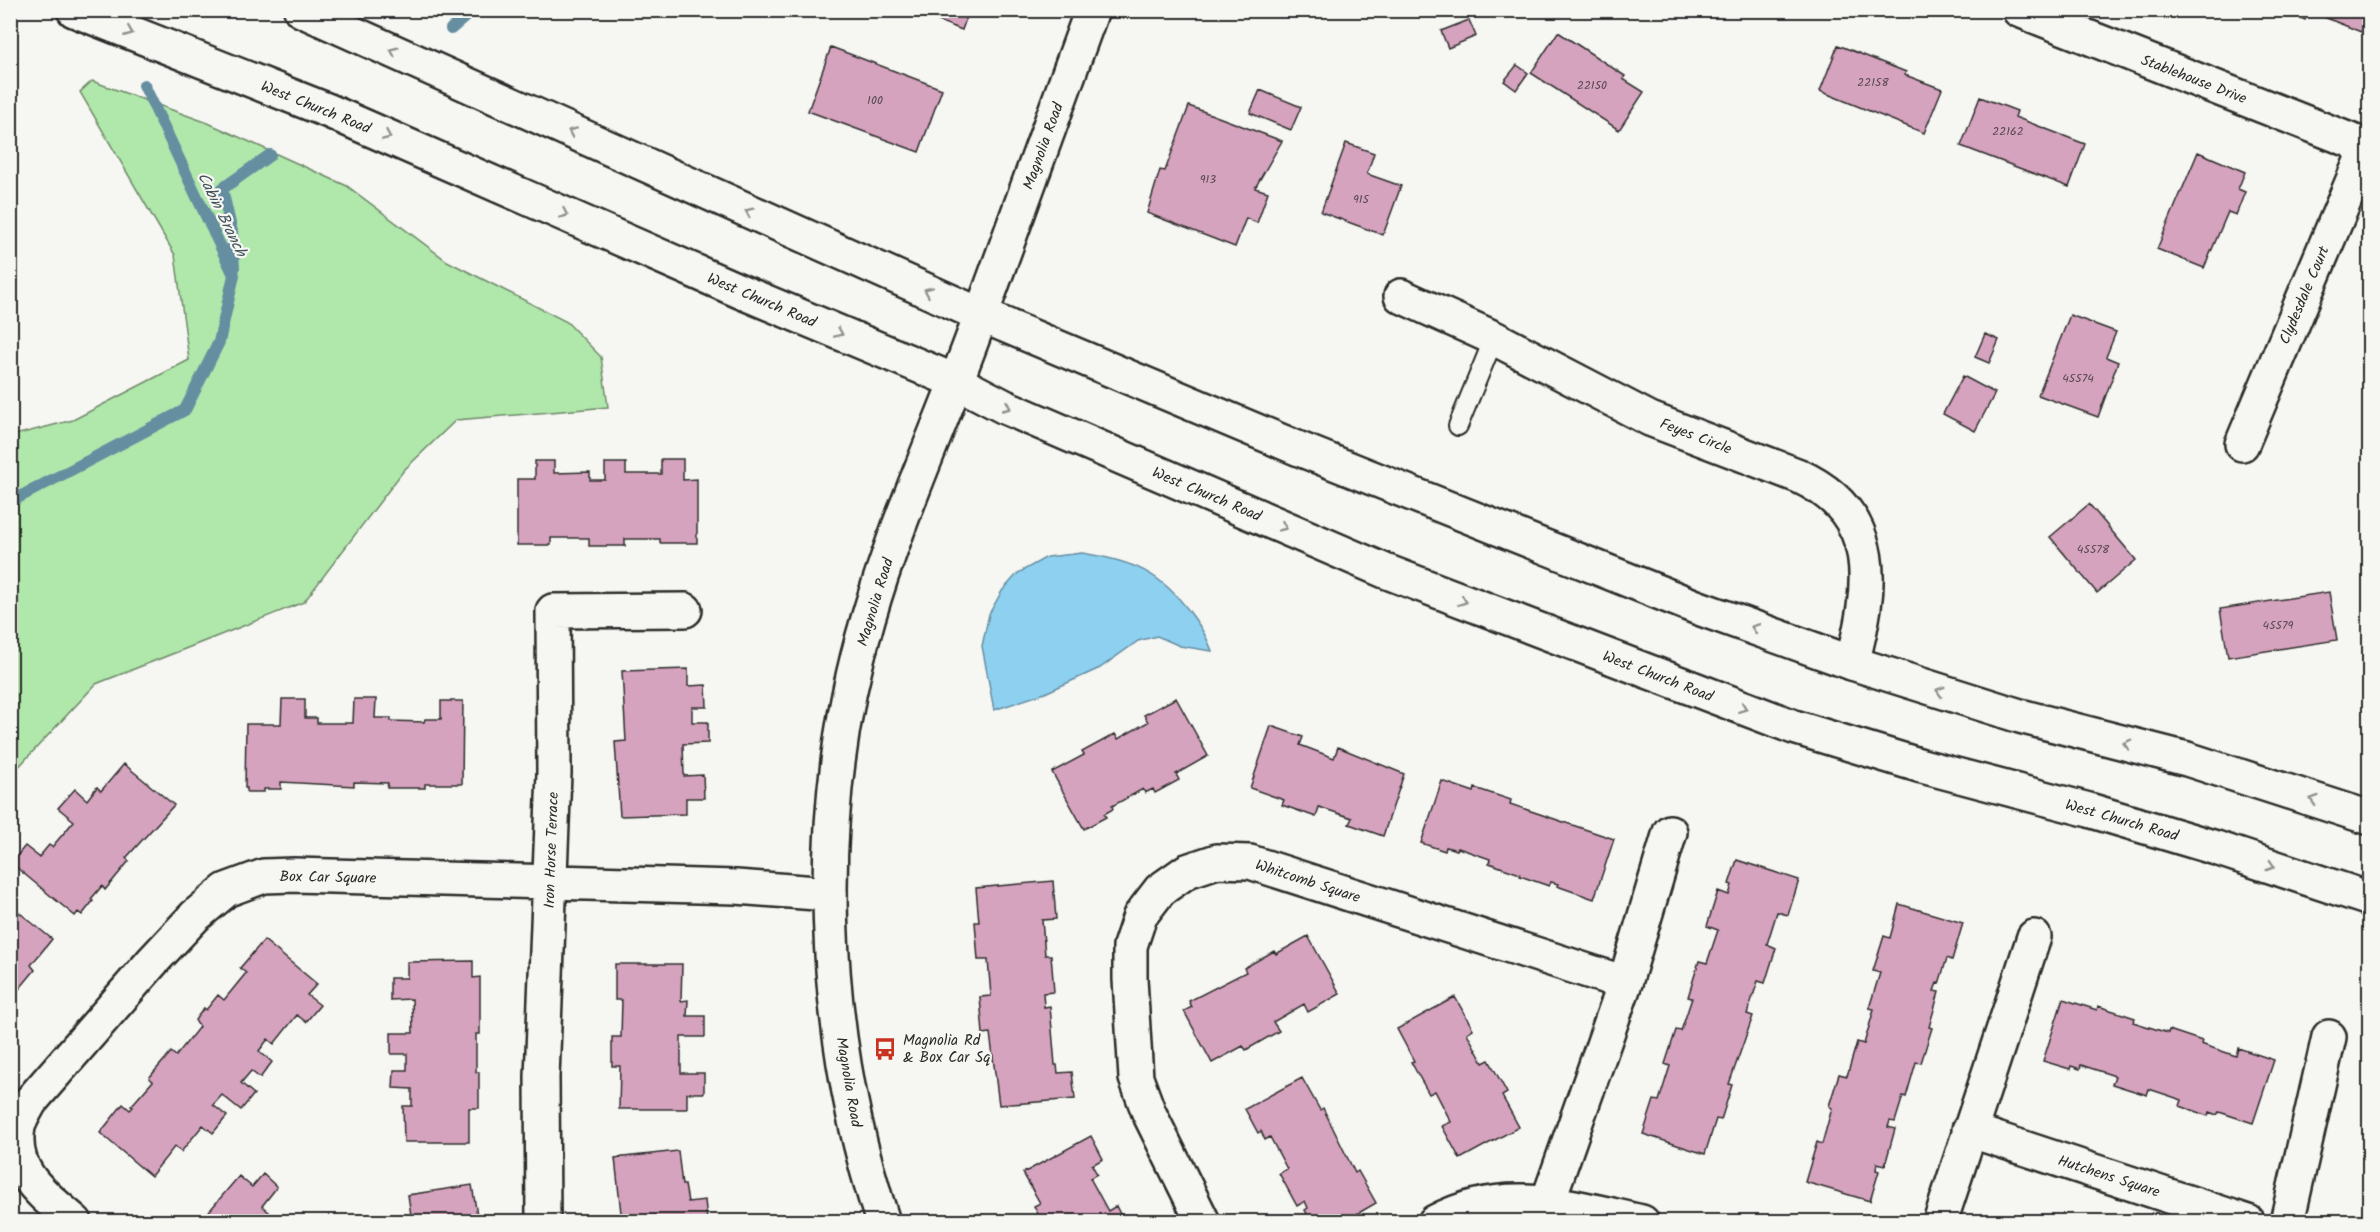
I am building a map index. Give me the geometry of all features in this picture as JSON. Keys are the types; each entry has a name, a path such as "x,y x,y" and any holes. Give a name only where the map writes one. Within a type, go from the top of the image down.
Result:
{"street":[{"name":"West Church Road","path":"74,10 329,111 742,292 955,381 1005,407 1385,571 1794,727 1922,766 2089,810 2216,848 2370,899"},
{"path":"302,10 981,315 1308,453 1696,607 1852,663 2020,716 2187,759 2370,818"},
{"name":"Magnolia Road","path":"883,1221 867,1174 846,1075 833,978 830,894 833,812 846,715 867,620 898,528 981,315 1092,10"},
{"name":"Stablehouse Drive","path":"2019,10 2368,147"},
{"name":"Clydesdale Court","path":"2242,444 2368,147"},
{"name":"Feyes Circle","path":"1401,296 1494,339 1627,408 1814,482 1832,497 1852,521 1866,561 1868,585 1852,663"},
{"name":"Iron Horse Terrace","path":"543,1221 543,1077 554,772 553,611 685,610"},
{"path":"1548,1201 1625,983 1670,832"},
{"name":"Whitcomb Square","path":"1203,1221 1149,1113 1136,1078 1130,979 1130,946 1140,916 1160,891 1187,872 1217,861 1250,862 1625,983"},
{"name":"Box Car Square","path":"75,1221 31,1183 18,1157 18,1126 30,1102 145,971 195,916 226,890 264,876 294,875 736,887 830,894"},
{"path":"1940,1221 2034,938"},
{"path":"2287,1221 2329,1037"},
{"name":"Hutchens Square","path":"1970,1130 2248,1221"},
{"path":"1435,1221 1483,1203 1516,1199 1548,1201 1642,1221"}],"lane":[{"path":"1458,426 1494,339"}],"green space":[{"path":"92,81 208,123 347,186 447,261 567,322 601,357 608,407 456,420 404,470 304,602 96,684 11,775 11,436 73,420 189,360 175,255 80,92"}],"water":[{"path":"1082,553 1131,565 1145,571 1169,588 1204,632 1212,651 1180,646 1157,636 1138,641 1100,668 1045,693 994,710 982,646 989,614 1002,591 1018,573 1047,557"}],"building":[{"path":"910,10 969,10 962,30"},
{"path":"2294,10 2370,10 2370,12 2361,32 2309,11 2305,20 2292,14"},
{"path":"1469,20 1476,36 1448,48 1441,31"},
{"path":"1558,32 1625,76 1623,79 1644,92 1619,130 1531,73"},
{"path":"1838,45 1942,89 1924,133 1820,91"},
{"path":"831,47 942,89 919,152 808,111"},
{"path":"1517,65 1528,73 1516,90 1504,81"},
{"path":"1260,90 1301,107 1291,130 1250,113"},
{"path":"1980,97 2017,111 2015,117 2085,144 2069,187 1961,146"},
{"path":"1189,106 1282,141 1255,188 1268,192 1257,223 1246,218 1235,247 1147,213 1160,170 1165,171"},
{"path":"1346,143 1374,153 1367,174 1401,186 1383,235 1321,212"},
{"path":"2198,152 2245,172 2238,189 2245,192 2236,215 2228,212 2204,268 2157,249"},
{"path":"2070,315 2116,332 2106,357 2118,362 2098,417 2038,395"},
{"path":"1985,334 1999,340 1989,363 1975,357"},
{"path":"1963,376 1995,393 1975,431 1943,414"},
{"path":"661,459 683,459 683,480 697,479 697,543 660,543 660,539 625,539 625,546 589,546 589,538 551,538 551,545 517,545 517,479 535,479 535,461 554,461 554,473 590,472 590,480 605,480 605,463 626,463 626,474 661,474"},
{"path":"2089,504 2136,560 2097,593 2050,537"},
{"path":"2329,592 2337,640 2228,657 2220,609"},
{"path":"688,669 688,686 706,685 707,707 692,707 692,722 708,722 708,743 683,744 684,776 703,775 704,798 686,798 686,814 620,816 615,742 626,741 622,671"},
{"path":"1176,698 1208,756 1176,774 1179,780 1155,793 1153,789 1145,793 1143,789 1112,806 1113,809 1104,814 1106,817 1084,829 1052,772 1084,755 1082,752 1115,734 1118,739 1148,722 1144,715"},
{"path":"282,699 305,699 305,718 317,718 317,723 353,723 354,699 376,699 375,718 424,722 425,719 441,719 441,701 463,701 462,784 425,784 425,788 387,788 388,783 354,782 354,786 281,782 281,789 247,792 245,788 246,724 281,724"},
{"path":"1271,726 1303,737 1300,745 1334,758 1338,747 1404,774 1383,836 1349,824 1352,818 1319,807 1316,817 1282,805 1284,800 1250,788"},
{"path":"124,764 174,805 126,858 129,861 105,890 102,886 82,915 78,912 75,916 11,863 25,846 39,857 49,845 52,847 74,821 58,808 75,789 87,800 97,787 101,791"},
{"path":"1442,781 1474,792 1475,788 1511,800 1510,804 1614,839 1594,899 1557,886 1558,884 1551,882 1549,886 1520,876 1520,874 1489,863 1490,859 1458,848 1457,850 1446,847 1445,851 1421,843"},
{"path":"1737,860 1799,880 1788,915 1777,912 1767,944 1776,948 1765,983 1758,981 1747,1014 1753,1016 1729,1084 1732,1085 1721,1120 1716,1119 1705,1154 1643,1134 1654,1100 1659,1101 1670,1066 1665,1064 1676,1030 1681,1031 1692,998 1688,997 1699,961 1707,963 1718,930 1707,926 1718,891 1729,895 1732,885 1729,884"},
{"path":"1053,881 1056,919 1042,920 1045,955 1051,955 1054,992 1043,993 1044,1007 1050,1006 1055,1065 1057,1065 1058,1073 1072,1072 1075,1099 999,1105 990,1033 983,1034 980,997 991,996 988,960 978,960 975,922 979,922 976,888"},
{"path":"1899,904 1963,923 1952,960 1947,958 1939,984 1937,983 1934,991 1939,992 1929,1027 1932,1028 1921,1063 1916,1062 1906,1097 1903,1096 1895,1122 1890,1121 1888,1127 1895,1129 1885,1165 1877,1163 1876,1170 1879,1171 1870,1201 1805,1182 1817,1142 1822,1144 1832,1108 1829,1106 1839,1074 1847,1076 1857,1042 1864,1044 1874,1009 1869,1008 1880,973 1873,971 1884,936 1890,938"},
{"path":"10,905 52,939 31,965 35,970 11,999"},
{"path":"1308,936 1340,994 1308,1012 1304,1004 1273,1022 1279,1031 1246,1050 1243,1046 1212,1063 1184,1011 1192,1007 1189,1001 1246,972 1244,968 1274,951 1276,954"},
{"path":"264,940 317,984 307,995 320,1005 306,1022 297,1015 274,1044 268,1039 259,1051 272,1062 260,1078 251,1071 241,1083 254,1094 241,1110 222,1095 213,1105 227,1116 213,1133 203,1125 181,1152 175,1146 151,1176 100,1133 123,1104 130,1110 133,1107 131,1106 153,1081 149,1078 171,1052 176,1056 199,1027 195,1020 204,1008 206,1010 218,995 224,1000 246,973 240,968"},
{"path":"473,961 473,978 480,977 480,1034 476,1034 479,1108 469,1108 469,1142 404,1142 403,1106 412,1106 412,1089 393,1088 394,1070 407,1070 407,1054 391,1054 391,1033 413,1033 412,999 390,1000 390,978 407,978 407,962"},
{"path":"615,964 682,964 681,1001 688,1000 687,1016 705,1016 705,1037 681,1037 681,1073 704,1073 704,1093 687,1093 687,1109 619,1109 620,1066 612,1066 612,1037 621,1037 622,1000 615,1000"},
{"path":"1455,997 1473,1029 1467,1033 1483,1063 1489,1060 1507,1093 1502,1096 1519,1127 1460,1159 1442,1126 1451,1122 1435,1091 1429,1094 1411,1062 1414,1061 1397,1029"},
{"path":"2063,999 2097,1010 2098,1006 2135,1018 2133,1022 2168,1033 2169,1030 2236,1056 2238,1048 2274,1060 2253,1123 2219,1112 2217,1115 2209,1112 2208,1116 2180,1106 2182,1100 2149,1089 2147,1095 2112,1084 2115,1076 2081,1065 2080,1069 2071,1066 2070,1069 2043,1061"},
{"path":"1302,1078 1320,1110 1323,1108 1355,1173 1358,1171 1376,1203 1343,1222 1311,1222 1305,1210 1308,1208 1305,1201 1297,1206 1279,1173 1287,1169 1270,1137 1265,1140 1261,1131 1258,1133 1245,1109"},
{"path":"1091,1136 1103,1159 1092,1165 1097,1174 1090,1178 1108,1211 1116,1206 1124,1222 1042,1222 1034,1206 1040,1203 1023,1173"},
{"path":"678,1151 682,1185 685,1185 688,1202 705,1200 707,1220 622,1222 615,1158"},
{"path":"263,1174 277,1187 262,1206 280,1222 200,1222 239,1176 252,1187"},
{"path":"472,1185 478,1221 412,1222 408,1195"}],"waterway":[{"path":"451,29 473,10"},
{"name":"Cabin Branch","path":"10,502 185,410 219,342 234,275 144,85"},
{"path":"234,269 232,232 222,189 270,155"}],"place":[{"name":"Magnolia Rd & Box Car Sq","path":"885,1049"}]}
